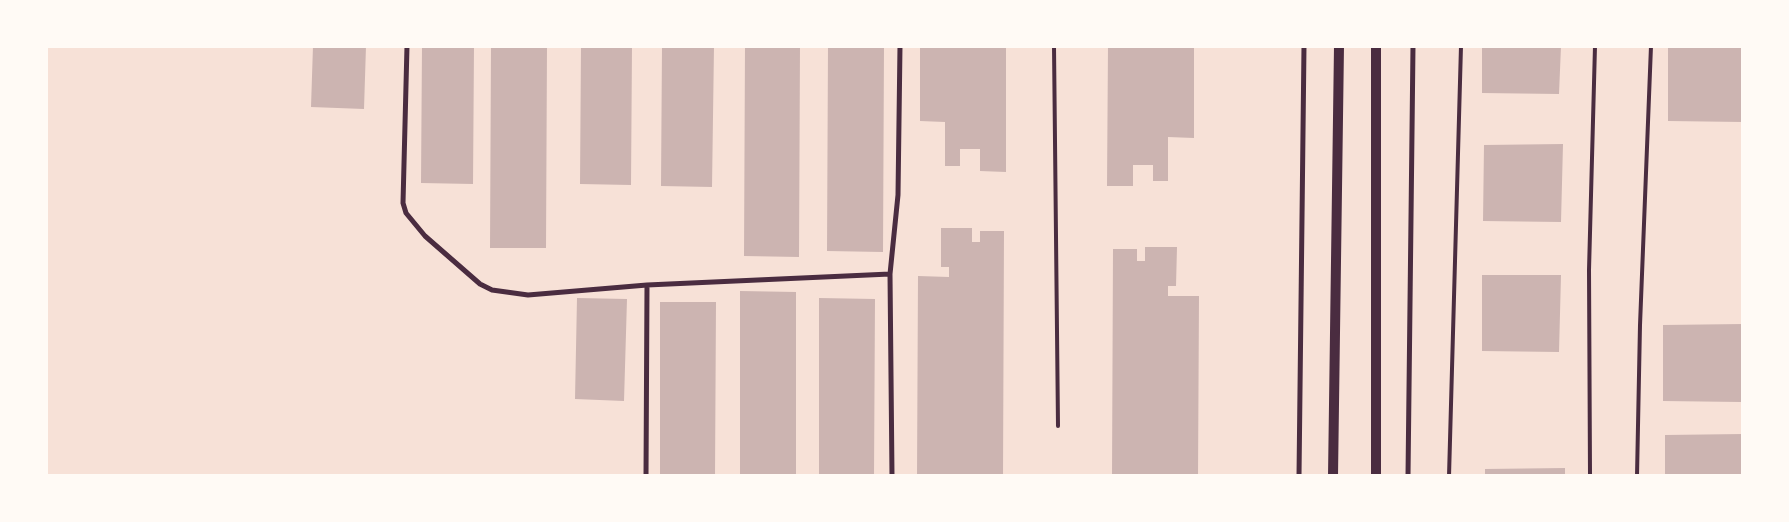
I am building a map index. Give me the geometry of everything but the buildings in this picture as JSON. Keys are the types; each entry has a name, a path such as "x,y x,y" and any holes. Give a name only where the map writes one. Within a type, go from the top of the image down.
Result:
{"main road":[{"path":"1333,476 1339,46"},
{"path":"1376,46 1376,476"}],"street":[{"path":"407,46 404,203 412,222 425,236 480,284 492,290 528,295 647,285 890,274"},
{"path":"892,476 890,274 898,195 900,46"},
{"path":"1299,476 1304,46"},
{"path":"1408,476 1413,46"},
{"path":"646,476 647,285"}],"lane":[{"path":"1054,46 1058,426"},
{"path":"1449,476 1461,46"},
{"path":"1590,476 1589,270 1595,46"},
{"path":"1637,476 1640,325 1651,46"}]}
